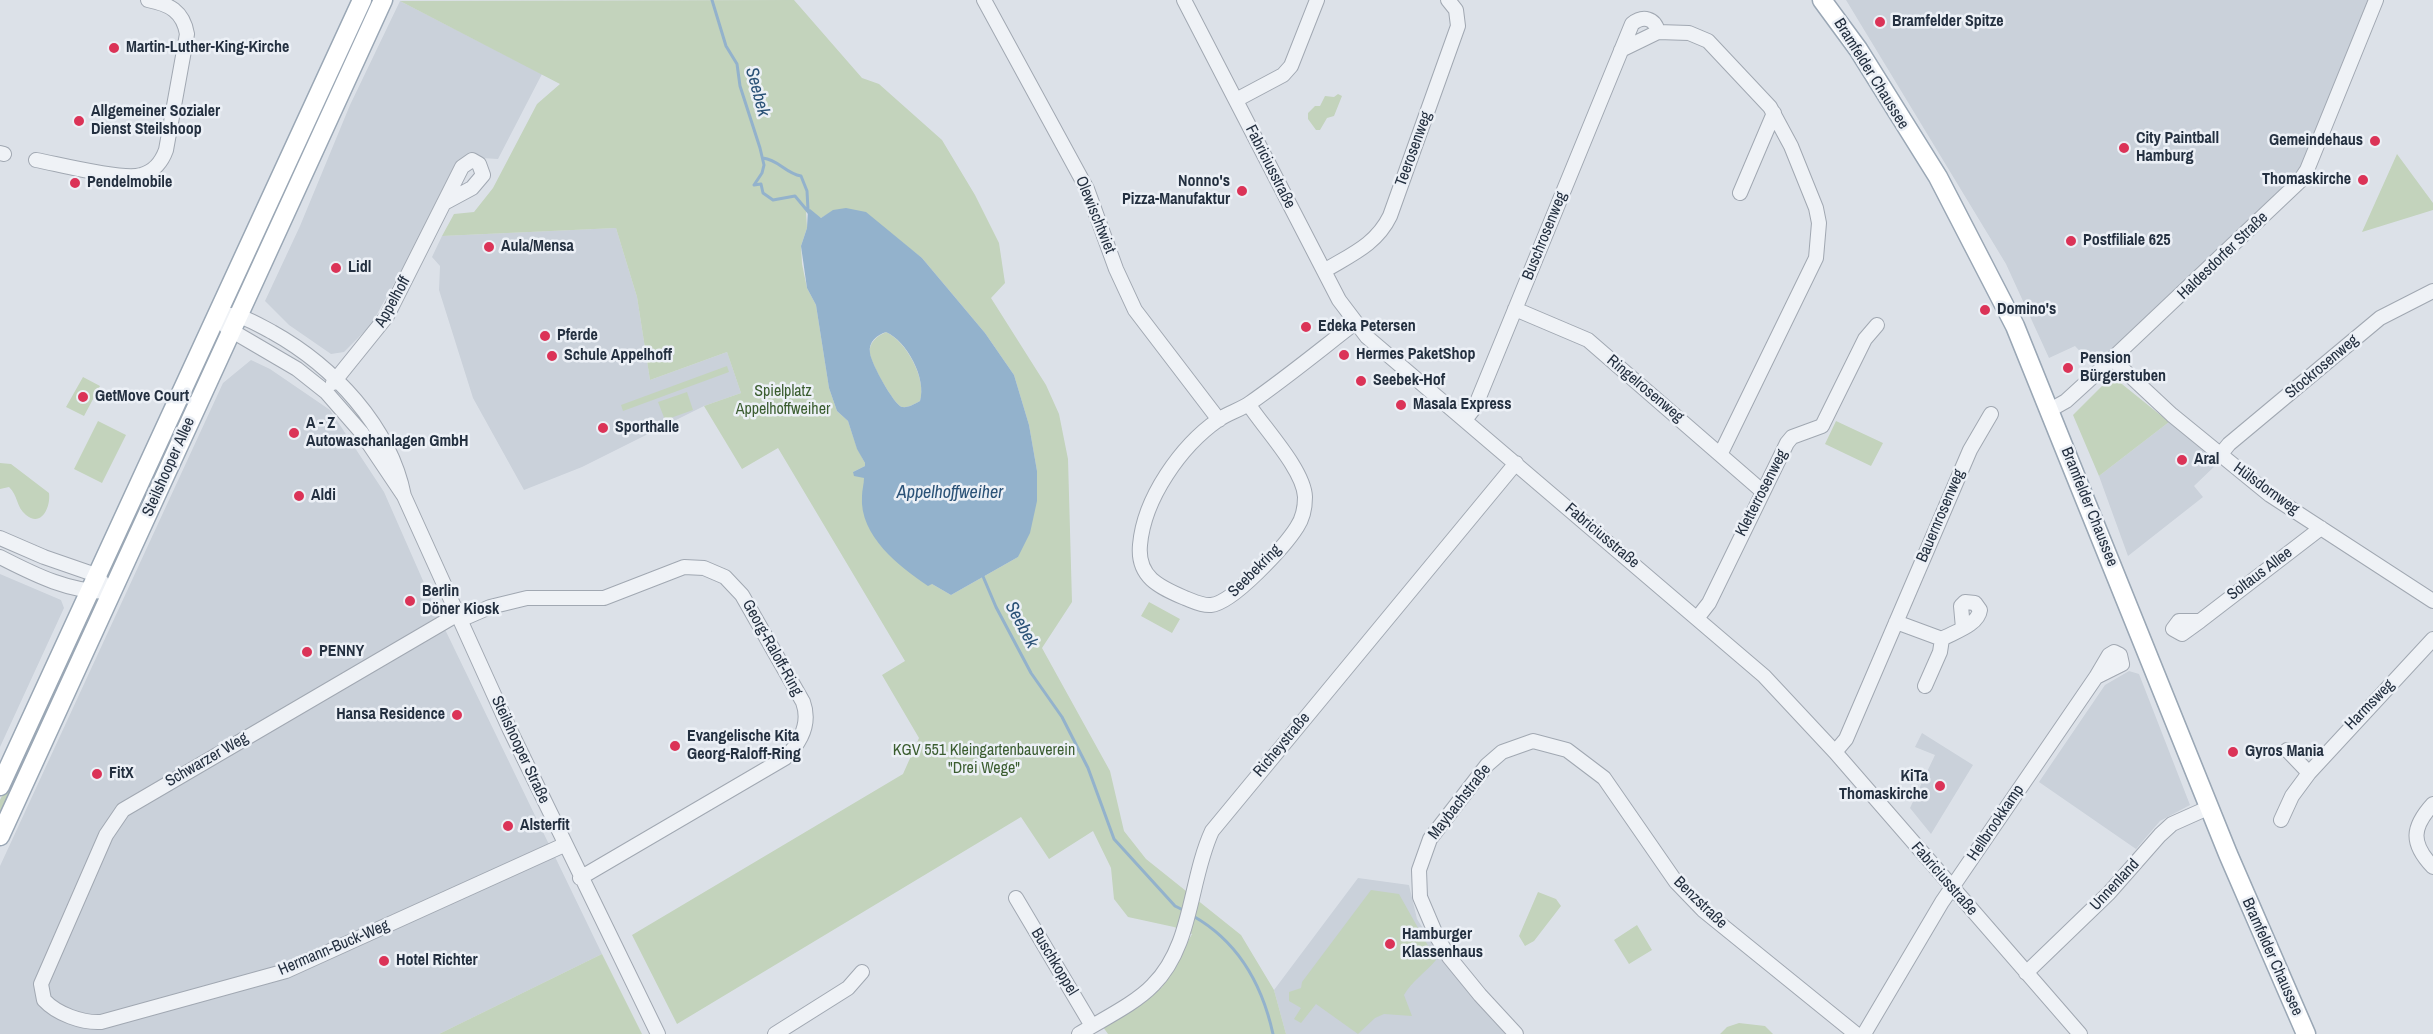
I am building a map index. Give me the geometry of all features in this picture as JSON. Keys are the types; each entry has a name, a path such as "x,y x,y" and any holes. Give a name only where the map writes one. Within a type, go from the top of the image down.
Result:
{"main road":[{"name":"Steilshooper Allee","path":"0,786 362,0"},
{"name":"Steilshooper Allee","path":"0,836 383,0"},
{"name":"Bramfelder Chaussee","path":"1824,1 1858,49 1938,177 2015,326 2265,944 2306,1034"}],"street":[{"path":"36,160 132,177 150,171 158,165 166,150 187,34 185,24 175,9 166,4 148,0"},
{"name":"Olewischtwiet","path":"984,0 1087,189 1116,268 1135,310 1219,420"},
{"name":"Fabriciusstraße","path":"1184,0 1324,271 1355,323 1367,337 1698,617 1764,676 1835,752 2080,1034"},
{"path":"1236,100 1282,75 1291,66 1297,56 1317,0"},
{"name":"Teerosenweg","path":"1324,271 1368,245 1384,228 1390,216 1458,26 1456,10 1448,0"},
{"name":"Haldesdorfer Straße","path":"2050,410 2066,401 2299,183 2307,170 2376,0"},
{"name":"Buschrosenweg","path":"1465,420 1475,407 1632,24 1638,19 1651,20 1658,32"},
{"name":"Buschrosenweg","path":"1621,50 1658,32 1689,33 1708,41 1735,67 1774,113 1816,208 1819,223 1816,258 1721,453"},
{"path":"1740,193 1774,113"},
{"name":"Appelhoff","path":"326,392 387,316 446,202"},
{"name":"Stockrosenweg","path":"2220,455 2229,444 2380,318 2433,291"},
{"name":"Ringelrosenweg","path":"1515,309 1588,340 1721,453 1762,491"},
{"name":"Steilshooper Straße","path":"217,315 277,335 336,377 387,449 399,472 404,496"},
{"name":"Steilshooper Straße","path":"234,322 326,392 361,432 404,496 564,845 658,1034"},
{"name":"Seebekring","path":"1248,405 1302,482 1305,505 1297,527 1240,590 1230,598 1211,606 1203,605 1152,582 1141,565 1140,544 1146,519 1165,479 1188,449 1219,420 1248,405 1355,323"},
{"name":"Kletterrosenweg","path":"1698,617 1709,603 1762,491 1792,437 1822,426 1864,339 1877,325"},
{"name":"Hülsdornweg","path":"2112,359 2220,455 2270,495 2433,601"},
{"name":"Bauernrosenweg","path":"1835,752 1846,739 1970,450 1991,414"},
{"name":"Richeystraße","path":"1079,1034 1152,987 1172,959 1187,917 1199,863 1212,831 1516,464"},
{"name":"Soltaus Allee","path":"2200,621 2321,528"},
{"path":"0,538 44,557 96,575 111,592"},
{"path":"0,557 66,587 89,593 111,592"},
{"name":"Georg-Raloff-Ring","path":"459,617 516,600 604,598 684,567 704,568 725,577 742,595 806,710 803,734 798,744 785,758 580,878"},
{"name":"Schwarzer Weg","path":"41,984 106,835 123,810 459,617"},
{"path":"1896,622 1942,639 1962,628"},
{"path":"1925,686 1940,652 1942,639"},
{"name":"Harmsweg","path":"2281,820 2292,796 2309,773 2433,639"},
{"name":"Hellbrookkamp","path":"1864,1034 1952,888 2096,677"},
{"name":"Maybachstraße","path":"1516,1034 1474,988 1437,937 1420,897 1419,870 1430,839 1487,765 1502,752 1529,741 1545,742 1567,750"},
{"name":"Benzstraße","path":"1567,750 1604,778 1676,882 1703,910 1856,1034"},
{"path":"2287,750 2309,773"},
{"path":"2433,804 2418,820 2416,838 2426,859 2433,867"},
{"name":"Unnenland","path":"2026,973 2109,893 2172,824 2210,807"},
{"name":"Hermann-Buck-Weg","path":"41,984 44,1000 50,1006 89,1023 101,1022 286,971 564,845"},
{"name":"Buschkoppel","path":"1017,898 1092,1026"},
{"path":"775,1034 848,988 862,972"}],"shaded area":[{"path":"1846,0 2373,0 2306,168 2094,366 2075,346 2049,358 2006,264"},
{"path":"400,1 542,74 498,159 464,157 371,325 344,352 331,354 289,325 265,301 300,226 350,105"},
{"name":"Schule Appelhoff","path":"616,228 637,297 650,380 727,352 741,393 704,406 582,467 524,490 473,398 439,290 440,266 432,257 442,236"},
{"path":"251,360 270,369 330,410 384,492 439,617 602,954 439,1034 0,1034 0,866 223,383"},
{"name":"Aral","path":"2169,422 2218,463 2194,486 2203,497 2128,556 2099,476"},
{"path":"0,574 61,600 64,608 0,747"},
{"path":"2129,671 2139,674 2190,805 2160,821 2136,849 2039,782 2105,685"},
{"name":"KiTa Thomaskirche","path":"1922,733 1973,765 1931,834 1910,808 1935,755 1915,747"},
{"path":"1358,878 1409,885 1417,919 1434,946 1511,1034 1286,1034 1274,990"}],"green space":[{"path":"368,0 372,0 359,40 243,290 240,288"},
{"path":"794,0 862,78 879,84 942,140 975,195 999,243 1005,283 991,298 1046,385 1059,414 1068,459 1072,602 1042,648 1110,771 1124,831 1146,859 1241,935 1274,990 1286,1034 1108,1034 1103,1027 1162,987 1192,934 1174,927 1128,917 1114,899 1111,868 1093,831 1049,859 1021,817 677,1024 632,935 903,774 919,738 882,675 905,661 778,448 742,469 704,406 741,393 727,352 650,380 637,297 616,228 442,236 454,214 474,212 493,188 537,104 560,84 400,1","holes":["833,211 886,230 922,258 985,333 1014,375 1029,425 1037,471 1018,557 951,595 932,584 864,491 864,478 853,472 865,466 865,463 848,421 837,411 829,388 816,305 807,288 802,264 801,246 807,228 806,212 821,218"]},
{"path":"1338,94 1342,96 1334,116 1327,118 1320,130 1316,130 1308,119 1308,113 1315,106 1320,106 1325,96 1334,97"},
{"path":"2397,154 2433,203 2433,210 2362,232"},
{"path":"886,332 901,343 918,372 920,401 909,406 898,405 871,359 872,343"},
{"path":"207,352 214,353 121,561 112,558"},
{"path":"727,366 729,372 623,411 621,405"},
{"path":"2112,376 2169,422 2099,476 2073,415"},
{"name":"GetMove Court","path":"83,377 100,386 84,416 66,407"},
{"path":"687,392 693,410 665,420 658,402"},
{"path":"98,421 126,435 102,483 74,469"},
{"path":"1836,421 1883,443 1871,466 1825,444"},
{"path":"0,463 11,464 49,493 47,509 41,517 37,519 26,515 9,487 0,489"},
{"path":"1149,602 1180,619 1172,633 1141,616"},
{"path":"52,692 37,743 0,821 0,800"},
{"path":"1371,890 1399,894 1436,960 1404,995 1412,1016 1384,1014 1375,1018 1358,1034 1316,1004 1301,1023 1294,1019 1301,1008 1289,1001 1289,992 1301,988 1302,982"},
{"path":"1538,892 1556,899 1561,906 1534,941 1525,946 1519,936"},
{"path":"1637,925 1652,950 1629,964 1614,940"},
{"path":"602,954 642,1034 439,1034"},
{"path":"1739,1023 1765,1026 1773,1034 1720,1034 1727,1027"}],"water":[{"name":"Appelhoffweiher","path":"846,208 866,212 922,258 985,333 1014,375 1029,425 1037,471 1037,501 1030,533 1018,557 951,595 932,584 928,586 894,560 874,537 863,511 864,478 854,476 853,472 865,466 865,463 857,449 848,421 837,411 829,388 816,305 807,288 801,246 807,228 808,210 810,209 821,218 833,210","holes":["886,332 908,352 921,382 920,401 907,407 898,405 889,392 870,353 872,342 879,335"]}],"waterway":[{"name":"Seebek","path":"712,0 726,46 737,64 740,86 764,165 754,185 761,184 763,193 773,200 795,196 810,214"},
{"name":"Seebek","path":"763,158 801,176 807,191 808,210"},
{"name":"Seebek","path":"982,574 996,607 1031,673 1062,717 1088,768 1114,839 1175,906 1185,911"},
{"name":"Seebek","path":"1193,916 1223,938 1246,966 1262,998 1273,1034"}],"place":[{"name":"Bramfelder Spitze","path":"1880,22"},
{"name":"Martin-Luther-King-Kirche","path":"114,48"},
{"name":"Allgemeiner Sozialer Dienst Steilshoop","path":"79,121"},
{"name":"Gemeindehaus","path":"2375,141"},
{"name":"City Paintball Hamburg","path":"2124,148"},
{"name":"Thomaskirche","path":"2363,180"},
{"name":"Pendelmobile","path":"75,183"},
{"name":"Nonno's Pizza-Manufaktur","path":"1242,191"},
{"name":"Postfiliale 625","path":"2071,241"},
{"name":"Aula/Mensa","path":"489,247"},
{"name":"Lidl","path":"336,268"},
{"name":"Domino's","path":"1985,310"},
{"name":"Edeka Petersen","path":"1306,327"},
{"name":"Pferde","path":"545,336"},
{"name":"Hermes PaketShop","path":"1344,355"},
{"name":"Schule Appelhoff","path":"552,356"},
{"name":"Pension Bürgerstuben","path":"2068,368"},
{"name":"Seebek-Hof","path":"1361,381"},
{"name":"GetMove Court","path":"83,397"},
{"name":"Masala Express","path":"1401,405"},
{"name":"Sporthalle","path":"603,428"},
{"name":"A - Z Autowaschanlagen GmbH","path":"294,433"},
{"name":"Aral","path":"2182,460"},
{"name":"Aldi","path":"299,496"},
{"name":"Berlin Döner Kiosk","path":"410,601"},
{"name":"PENNY","path":"307,652"},
{"name":"Hansa Residence","path":"457,715"},
{"name":"Evangelische Kita Georg-Raloff-Ring","path":"675,746"},
{"name":"Gyros Mania","path":"2233,752"},
{"name":"FitX","path":"97,774"},
{"name":"KiTa Thomaskirche","path":"1940,786"},
{"name":"Alsterfit","path":"508,826"},
{"name":"Hamburger Klassenhaus","path":"1390,944"},
{"name":"Hotel Richter","path":"384,961"}],"park label":[{"name":"Spielplatz Appelhoffweiher","path":"783,401"},
{"name":"KGV 551 Kleingartenbauverein \"Drei Wege\"","path":"984,760"}]}
